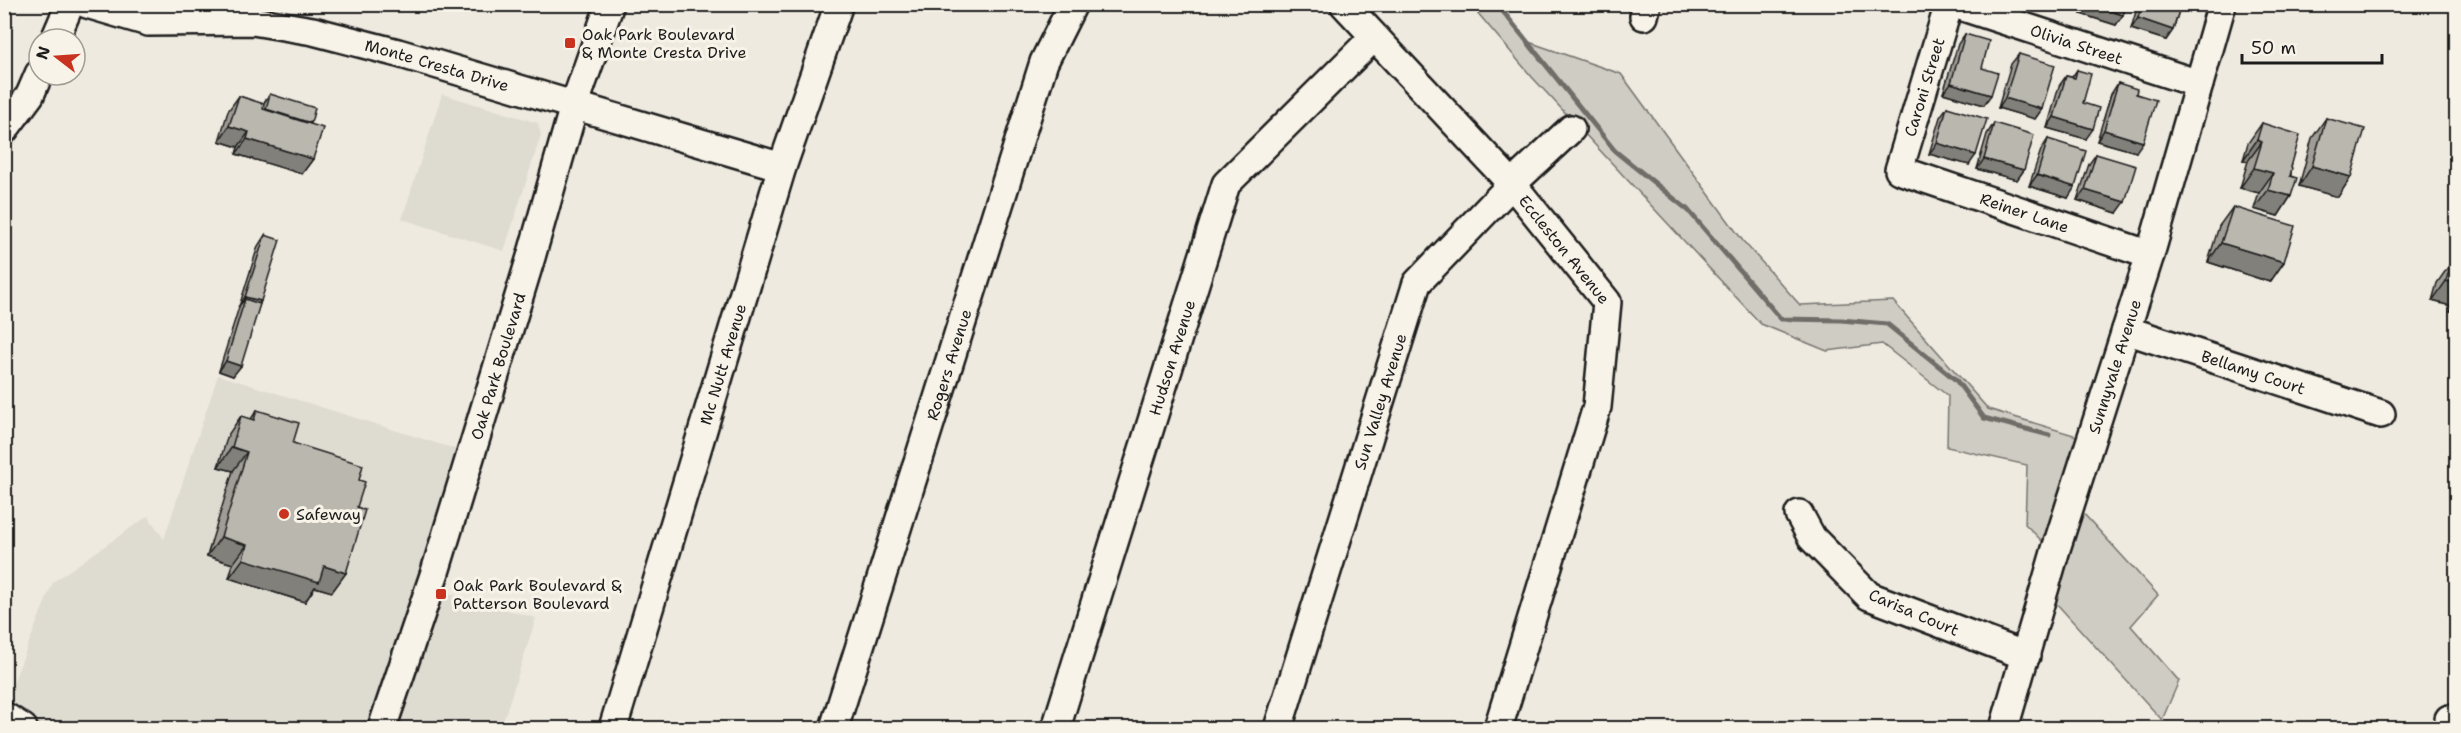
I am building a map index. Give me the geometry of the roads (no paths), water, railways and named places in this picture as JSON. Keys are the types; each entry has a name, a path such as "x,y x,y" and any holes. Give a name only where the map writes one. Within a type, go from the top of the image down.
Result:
{"street":[{"path":"60,27 70,4"},
{"name":"Monte Cresta Drive","path":"87,4 148,22 253,21 313,31 398,53 782,167"},
{"name":"Oak Park Boulevard","path":"382,729 435,572 531,257 574,106 610,4"},
{"name":"Mc Nutt Avenue","path":"613,729 782,167 839,4"},
{"name":"Rogers Avenue","path":"834,729 1044,62 1072,4"},
{"name":"Eccleston Avenue","path":"1344,4 1373,38 1512,184 1607,302 1597,408 1498,729"},
{"name":"Caroni Street","path":"1899,170 1949,4"},
{"name":"Olivia Street","path":"1954,4 2199,84"},
{"name":"Sunnyvale Avenue","path":"2004,729 2056,549 2150,255 2222,4"},
{"name":"Hudson Avenue","path":"1056,729 1226,184 1373,38"},
{"path":"4,130 33,87"},
{"name":"Sun Valley Avenue","path":"1278,729 1417,283 1512,184 1572,129"},
{"name":"Reiner Lane","path":"1899,170 2150,255"},
{"name":"Bellamy Court","path":"2126,330 2381,414"},
{"name":"Carisa Court","path":"1799,514 1812,538 1869,596 2026,656"},
{"path":"4,716 23,729"}],"waterway":[{"path":"1497,4 1615,151 1688,210 1781,319 1841,320 1887,324 1956,380 1984,418 2049,435"}],"place":[{"name":"Oak Park Boulevard & Monte Cresta Drive","path":"570,43"},
{"name":"Safeway","path":"284,514"},
{"name":"Oak Park Boulevard & Patterson Boulevard","path":"441,594"}]}
